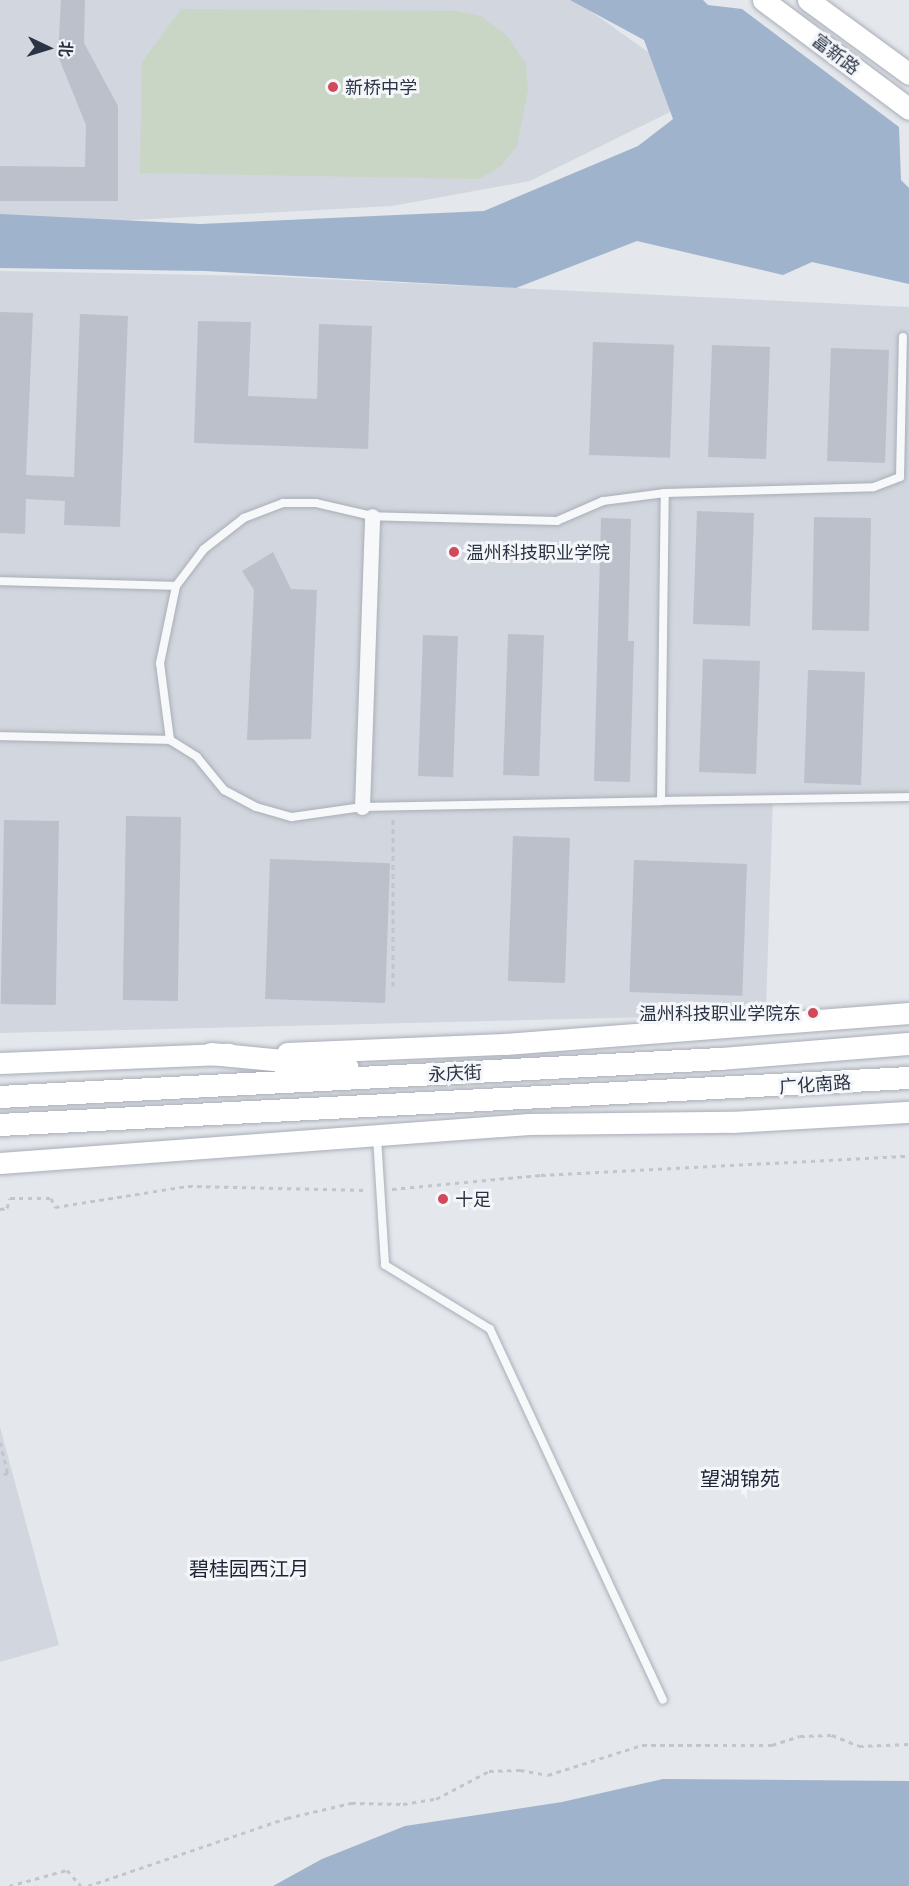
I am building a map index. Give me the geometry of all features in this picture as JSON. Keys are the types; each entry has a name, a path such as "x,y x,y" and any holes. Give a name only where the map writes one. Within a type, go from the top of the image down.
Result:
{"main road":[{"name":"富新路","path":"763,0 909,109"},
{"name":"富新路","path":"808,0 909,74"},
{"path":"0,1063 505,1044 909,1013"},
{"name":"永庆街","path":"0,1097 721,1059 909,1044"},
{"path":"210,1054 429,1074"},
{"name":"广化南路","path":"721,1090 909,1078"},
{"name":"永庆街","path":"0,1125 721,1090"},
{"path":"0,1163 529,1124 733,1122 909,1112"}],"street":[{"path":"362,807 372,516"}],"lane":[{"path":"170,740 160,663 176,586 204,549 244,518 283,503 316,503 372,516 557,521 603,501 665,493 874,487 900,477 903,337"},
{"path":"661,801 665,493"},
{"path":"0,581 176,586"},
{"path":"0,736 170,740 197,758 224,790 256,807 292,817 362,807 909,797"},
{"path":"377,1135 385,1265 490,1329 663,1700"}],"path":[{"path":"393,807 393,986"},
{"path":"0,1209 7,1208 10,1198 51,1198 55,1207 188,1186 379,1190 542,1176 909,1156"},
{"path":"0,1442 8,1473 0,1475"},
{"path":"88,1886 287,1818 351,1803 403,1804 436,1799 489,1771 520,1770 548,1775 642,1745 772,1745 800,1736 832,1736 859,1746 909,1744"},
{"path":"9,1886 67,1870 81,1886"}],"shaded area":[{"name":"新桥中学","path":"0,0 575,0 662,62 670,112 530,181 392,206 114,221 0,216"},
{"name":"温州科技职业学院","path":"0,271 261,276 909,307 909,802 773,798 766,1007 655,1017 0,1033"},
{"path":"0,1427 59,1645 0,1662"}],"green space":[{"path":"181,9 456,11 481,16 508,37 526,64 528,90 517,146 501,166 479,179 140,173 142,62"}],"water":[{"path":"570,0 703,0 708,5 742,9 899,127 901,180 909,188 909,284 812,262 783,275 637,241 516,288 205,271 0,268 0,214 200,224 484,211 638,146 673,119 644,40"},
{"path":"663,1779 909,1781 909,1886 273,1886 322,1859 405,1826 562,1802"}],"building":[{"path":"61,0 85,0 84,43 118,106 118,201 0,201 0,166 85,167 86,125 58,56"},
{"path":"0,312 33,313 26,475 74,477 80,314 128,316 120,527 64,525 65,501 26,499 25,534 0,533"},
{"path":"198,321 251,322 248,396 317,399 319,324 372,326 368,449 194,443"},
{"path":"593,342 674,345 670,458 589,455"},
{"path":"712,345 770,347 766,459 708,457"},
{"path":"831,348 889,350 885,463 827,461"},
{"path":"697,511 754,513 750,626 693,624"},
{"path":"814,517 871,518 869,631 812,630"},
{"path":"601,518 631,519 628,641 634,641 630,782 594,781"},
{"path":"273,552 291,589 317,590 311,739 247,740 254,590 242,571"},
{"path":"508,634 544,635 539,776 503,775"},
{"path":"423,635 458,636 453,777 418,776"},
{"path":"703,659 760,661 756,774 699,772"},
{"path":"808,670 865,672 861,785 804,783"},
{"path":"126,816 181,817 178,1001 123,1000"},
{"path":"4,820 59,821 56,1005 1,1004"},
{"path":"513,836 570,838 565,983 508,981"},
{"path":"270,859 390,863 385,1003 265,999"},
{"path":"634,860 747,864 742,996 629,992"}],"place":[{"name":"新桥中学","path":"333,87"},
{"name":"温州科技职业学院","path":"454,552"},
{"name":"温州科技职业学院东","path":"813,1013"},
{"name":"十足","path":"443,1199"}],"district":[{"name":"望湖锦苑","path":"740,1478"},
{"name":"碧桂园西江月","path":"249,1568"}]}
